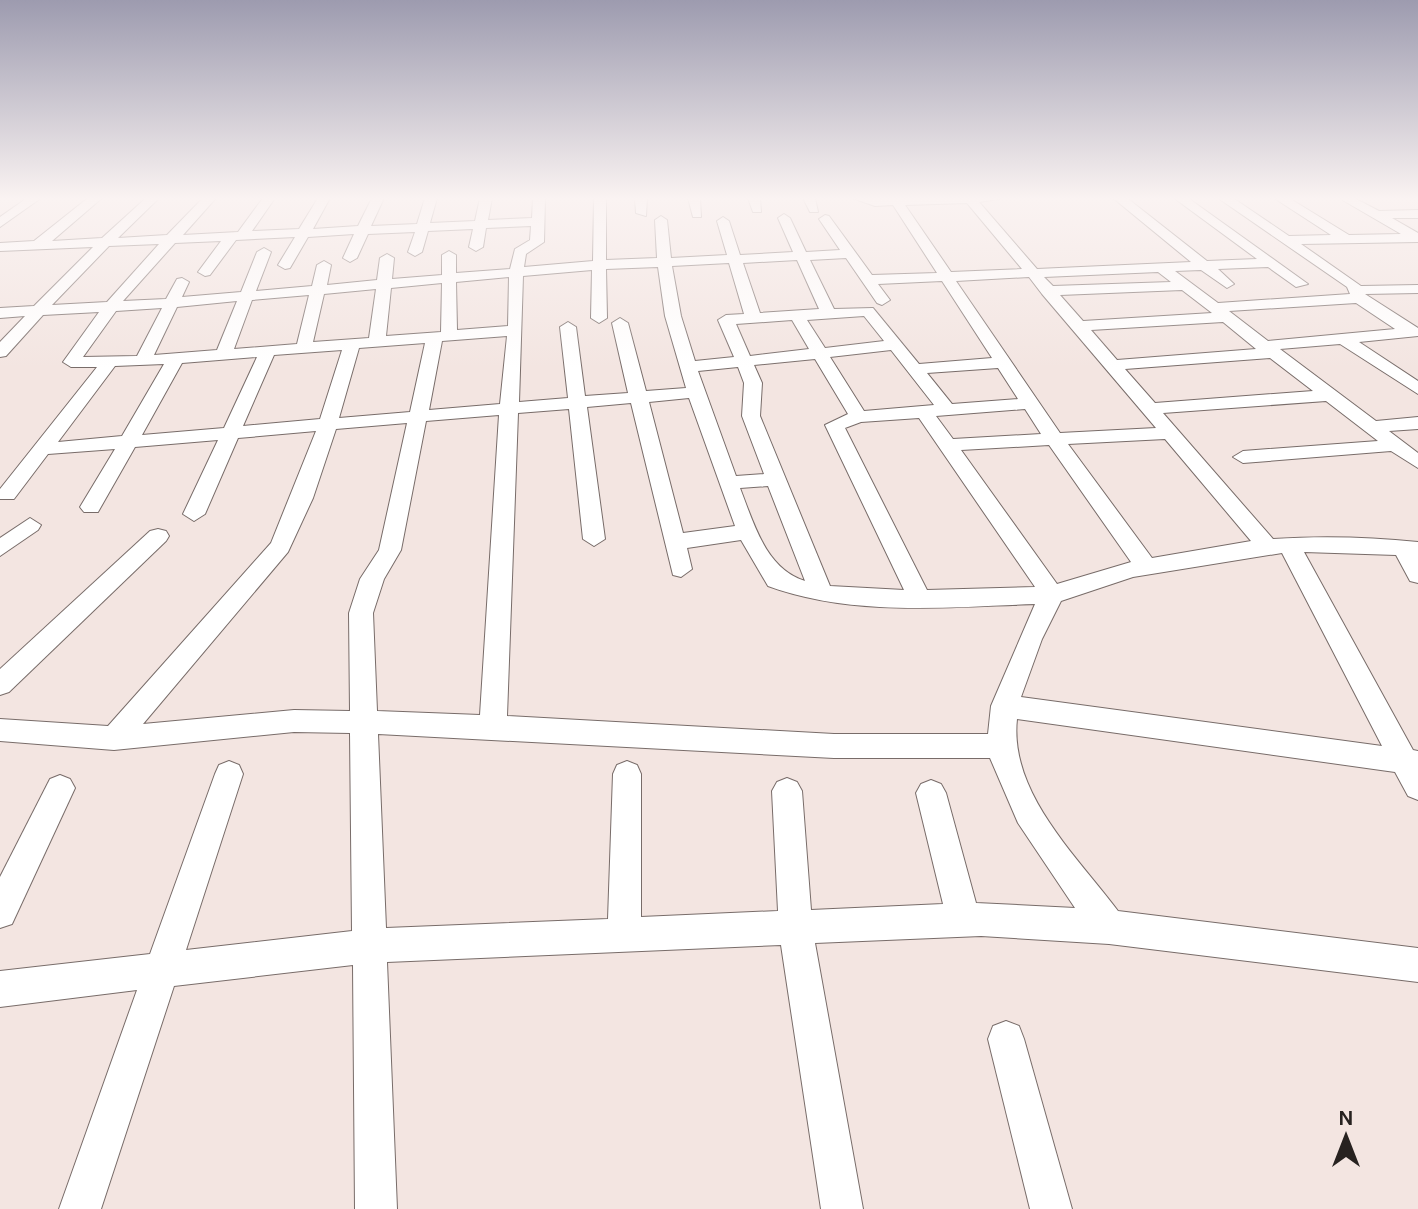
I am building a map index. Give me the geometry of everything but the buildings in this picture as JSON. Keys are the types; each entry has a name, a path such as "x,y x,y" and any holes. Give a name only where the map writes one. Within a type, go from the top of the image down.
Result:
{"street":[{"path":"0,352 93,254"},
{"path":"156,254 109,307 71,362 176,359 516,330"},
{"path":"205,272 221,254"},
{"path":"223,355 250,296 263,254"},
{"path":"285,265 291,254"},
{"path":"493,726 508,409 516,330 515,272 519,254"},
{"path":"598,254 599,318"},
{"path":"665,254 668,293 728,483 745,532 765,572 772,578 821,592 919,597 1053,595 1081,582 1146,566 1277,544 1410,549 1418,575"},
{"path":"733,254 753,317"},
{"path":"0,313 169,303 598,265 839,254"},
{"path":"849,254 882,300"},
{"path":"934,254 944,276 1054,439 1146,566"},
{"path":"1015,254 1170,433 1277,544 1411,762 1418,787"},
{"path":"1190,254 1227,284"},
{"path":"1258,254 1301,284"},
{"path":"1305,254 1415,332"},
{"path":"376,1209 361,724 361,613 372,579 390,550 419,416 442,335 450,278 449,255"},
{"path":"801,256 827,311"},
{"path":"377,341 387,258"},
{"path":"868,280 1270,263"},
{"path":"304,347 324,265"},
{"path":"1162,268 1418,462"},
{"path":"143,361 182,282"},
{"path":"1047,291 1185,286"},
{"path":"1078,326 1418,289"},
{"path":"821,592 773,479 749,411 755,390 726,320 795,313 868,311 947,410"},
{"path":"795,313 859,417"},
{"path":"620,323 681,569"},
{"path":"568,327 594,539"},
{"path":"1112,365 1415,332"},
{"path":"1344,339 1415,386"},
{"path":"114,738 280,547 328,424 352,343"},
{"path":"691,367 896,345"},
{"path":"194,514 233,434 268,351"},
{"path":"91,507 176,359"},
{"path":"7,494 110,362"},
{"path":"915,369 1004,362"},
{"path":"44,449 699,392"},
{"path":"1149,409 1328,395"},
{"path":"919,597 834,425 859,417 1030,403"},
{"path":"924,412 1053,595"},
{"path":"1371,427 1418,423"},
{"path":"947,445 1170,433"},
{"path":"1243,457 1395,445"},
{"path":"728,483 773,479"},
{"path":"0,549 30,525"},
{"path":"674,542 745,532"},
{"path":"0,685 158,536"},
{"path":"1053,595 1030,635 1004,706 1001,746 1007,770 1021,800 1109,927"},
{"path":"1004,706 1411,762"},
{"path":"0,730 114,738 294,721 493,726 834,746 1001,746"},
{"path":"80,1209 229,774"},
{"path":"624,933 627,774"},
{"path":"0,912 60,788"},
{"path":"787,791 795,925 842,1209"},
{"path":"931,793 964,920"},
{"path":"0,989 369,946 964,920 1109,927 1418,965"},
{"path":"1006,1039 1051,1209"}]}
